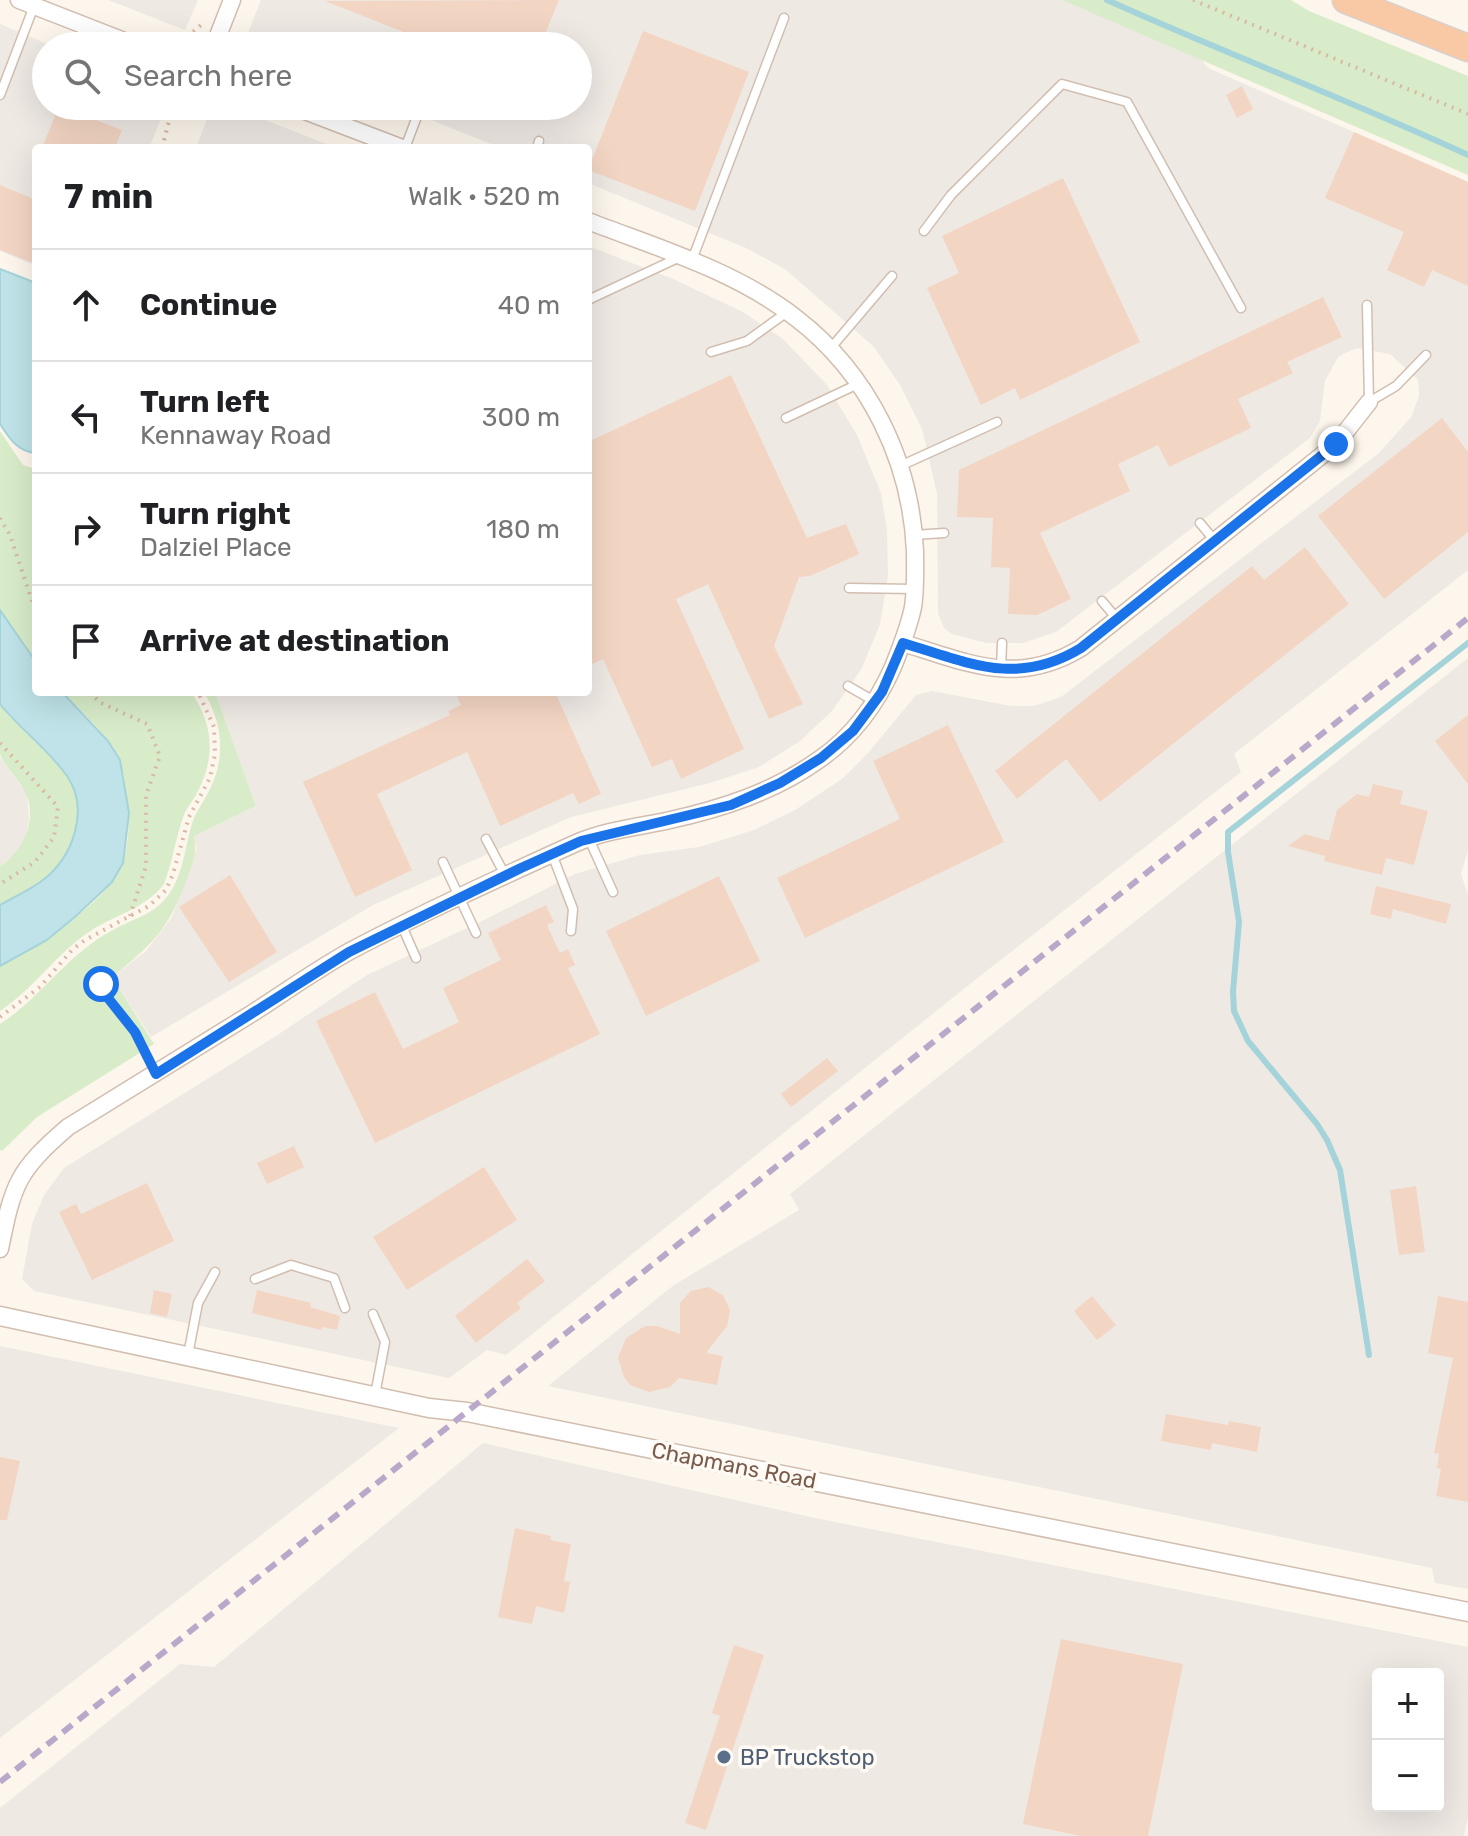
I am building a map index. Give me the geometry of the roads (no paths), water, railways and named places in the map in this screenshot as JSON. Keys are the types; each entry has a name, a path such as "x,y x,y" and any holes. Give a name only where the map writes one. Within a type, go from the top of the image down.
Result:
{"highway":[{"path":"1346,0 1468,48"}],"street":[{"path":"219,32 232,0"},
{"path":"27,3 101,32"},
{"path":"329,120 392,144"},
{"path":"0,1249 4,1203 26,1166 68,1127 349,952 402,926 589,839 731,805 780,783 821,758 853,731 875,702 903,643 914,604 913,517 900,466 884,424 830,349 787,311 760,293 686,259 592,223"},
{"path":"903,643 973,665 1001,669 1045,666 1062,659 1117,619 1336,444 1369,402"},
{"name":"Chapmans Road","path":"0,1316 429,1408 482,1415 1468,1612"}],"lane":[{"path":"0,95 27,3"},
{"path":"592,298 686,259 784,18"},
{"path":"924,231 951,195 1062,84 1127,102 1241,308"},
{"path":"405,144 415,120"},
{"path":"830,349 892,276"},
{"path":"1367,305 1369,402 1396,386 1426,355"},
{"path":"711,352 747,341 787,311"},
{"path":"786,418 858,384"},
{"path":"900,466 997,422"},
{"path":"1200,523 1215,541"},
{"path":"914,535 944,533"},
{"path":"849,588 914,589"},
{"path":"1102,601 1117,619"},
{"path":"1001,669 1002,643"},
{"path":"848,686 875,702"},
{"path":"486,839 506,876"},
{"path":"589,839 613,892"},
{"path":"552,854 573,909 571,931"},
{"path":"443,862 476,933"},
{"path":"402,926 416,958"},
{"path":"255,1279 291,1265 334,1278 345,1308"},
{"path":"188,1355 198,1303 215,1272"},
{"path":"373,1314 385,1342 375,1395"}],"water":[{"path":"0,269 32,281 32,452 18,447 0,424"},
{"path":"0,610 32,656 32,696 66,696 108,741 120,760 129,813 123,863 112,882 47,940 0,966 0,905 54,871 75,832 77,803 67,776 0,704"}],"waterway":[{"path":"1107,0 1468,155"},
{"path":"1369,1355 1340,1170 1317,1124 1248,1041 1234,1011 1239,922 1228,852 1228,832 1468,643"}],"railway":[{"path":"0,1782 1468,618"}],"place":[{"name":"BP Truckstop","path":"724,1757"}]}
